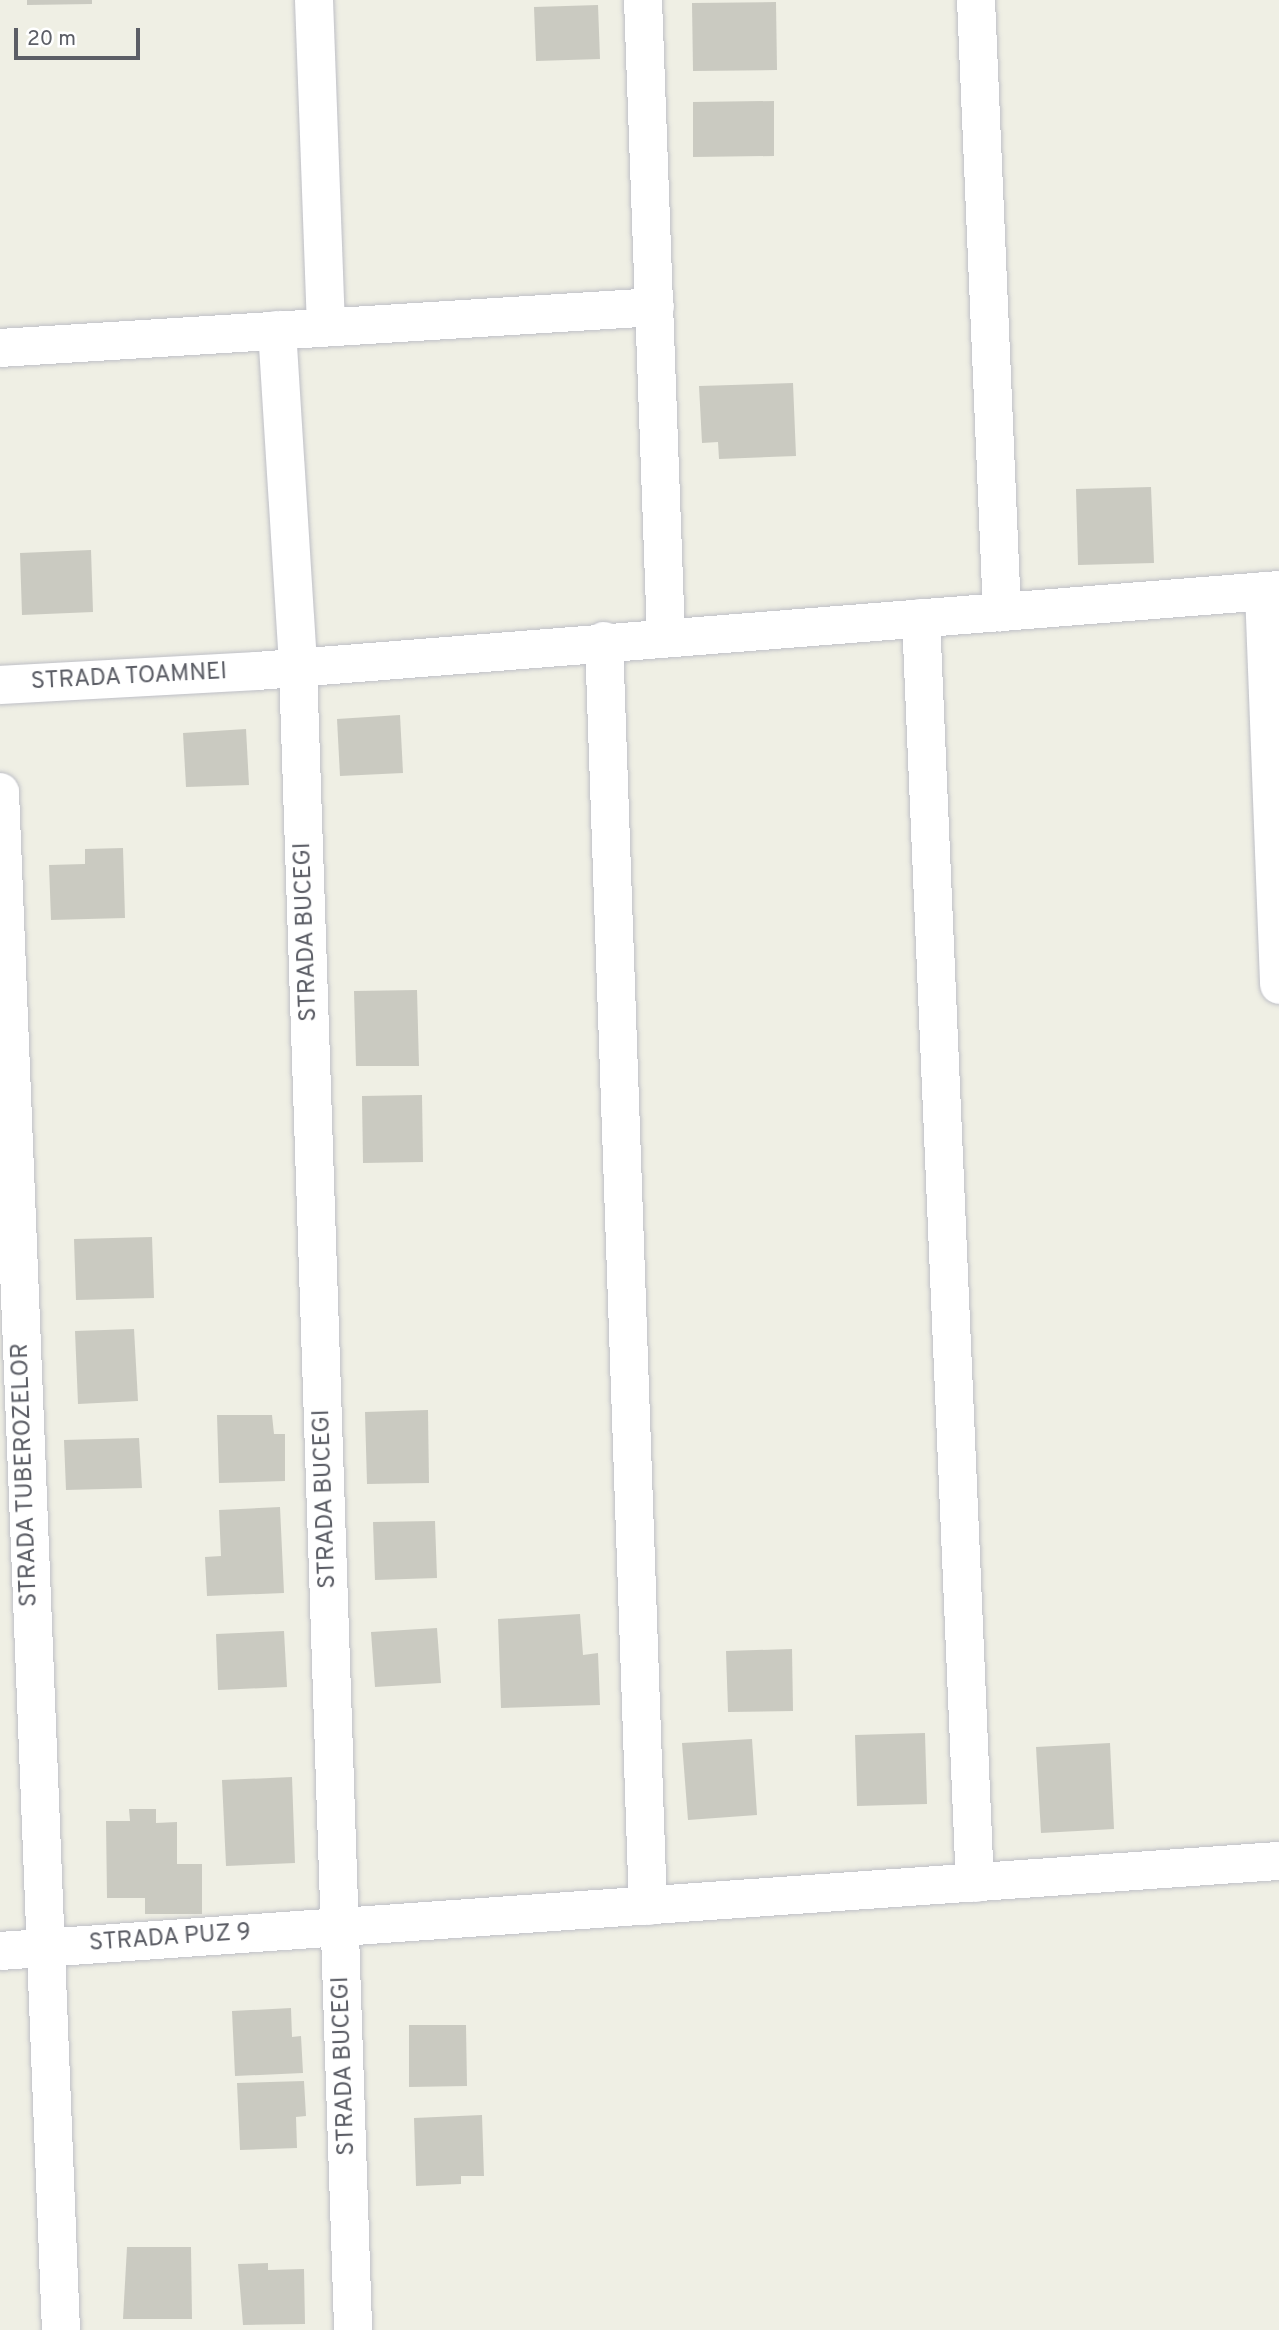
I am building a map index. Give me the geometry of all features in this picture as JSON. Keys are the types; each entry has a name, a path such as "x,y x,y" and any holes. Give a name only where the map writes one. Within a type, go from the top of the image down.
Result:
{"street":[{"path":"314,0 326,327"},
{"path":"643,0 666,637"},
{"path":"976,0 1002,612"},
{"path":"0,348 654,306"},
{"name":"STRADA BUCEGI","path":"277,330 298,668 353,2330"},
{"path":"1272,591 1279,985"},
{"name":"STRADA TOAMNEI","path":"0,685 298,668 1272,591"},
{"path":"921,618 975,1883"},
{"path":"604,642 648,1906"},
{"name":"STRADA TUBEROZELOR","path":"0,792 61,2330"},
{"name":"STRADA PUZ 9","path":"0,1951 1279,1861"}],"building":[{"path":"27,0 92,0 92,4 27,5"},
{"path":"776,2 777,70 693,71 692,3"},
{"path":"598,5 600,59 536,61 534,7"},
{"path":"774,101 774,156 693,157 693,102"},
{"path":"793,383 796,456 719,459 718,442 702,443 699,386"},
{"path":"1151,487 1154,563 1078,565 1076,489"},
{"path":"91,550 93,612 22,615 20,553"},
{"path":"400,715 403,773 340,776 337,719"},
{"path":"246,729 249,785 186,787 183,733"},
{"path":"123,848 125,918 51,920 49,865 85,864 85,849"},
{"path":"417,990 419,1066 356,1066 354,991"},
{"path":"422,1095 423,1162 363,1163 362,1096"},
{"path":"152,1237 154,1298 76,1300 74,1239"},
{"path":"134,1329 138,1401 78,1404 75,1331"},
{"path":"428,1410 429,1483 367,1484 365,1412"},
{"path":"217,1415 272,1415 274,1434 285,1434 285,1481 219,1483"},
{"path":"139,1438 142,1488 66,1490 64,1440"},
{"path":"280,1507 284,1593 207,1596 205,1557 221,1556 219,1510"},
{"path":"435,1521 437,1578 375,1580 373,1522"},
{"path":"580,1614 583,1655 598,1653 600,1705 501,1708 498,1619"},
{"path":"437,1628 441,1683 375,1687 371,1632"},
{"path":"284,1631 287,1687 218,1690 216,1634"},
{"path":"792,1649 793,1711 728,1712 726,1651"},
{"path":"925,1733 927,1804 857,1806 855,1735"},
{"path":"752,1739 757,1815 688,1820 682,1743"},
{"path":"1110,1743 1114,1829 1041,1833 1036,1747"},
{"path":"292,1777 295,1863 226,1866 222,1780"},
{"path":"129,1809 156,1809 156,1823 177,1822 177,1864 202,1864 202,1914 145,1914 145,1898 107,1898 106,1821 130,1821"},
{"path":"291,2008 292,2037 301,2036 303,2073 235,2076 232,2011"},
{"path":"409,2025 466,2025 467,2086 409,2087"},
{"path":"304,2081 306,2116 296,2117 297,2148 240,2150 237,2083"},
{"path":"482,2115 484,2176 461,2176 461,2184 416,2186 414,2118"},
{"path":"127,2247 191,2247 192,2319 123,2319"},
{"path":"268,2263 268,2270 304,2269 305,2324 243,2325 238,2264"}]}
